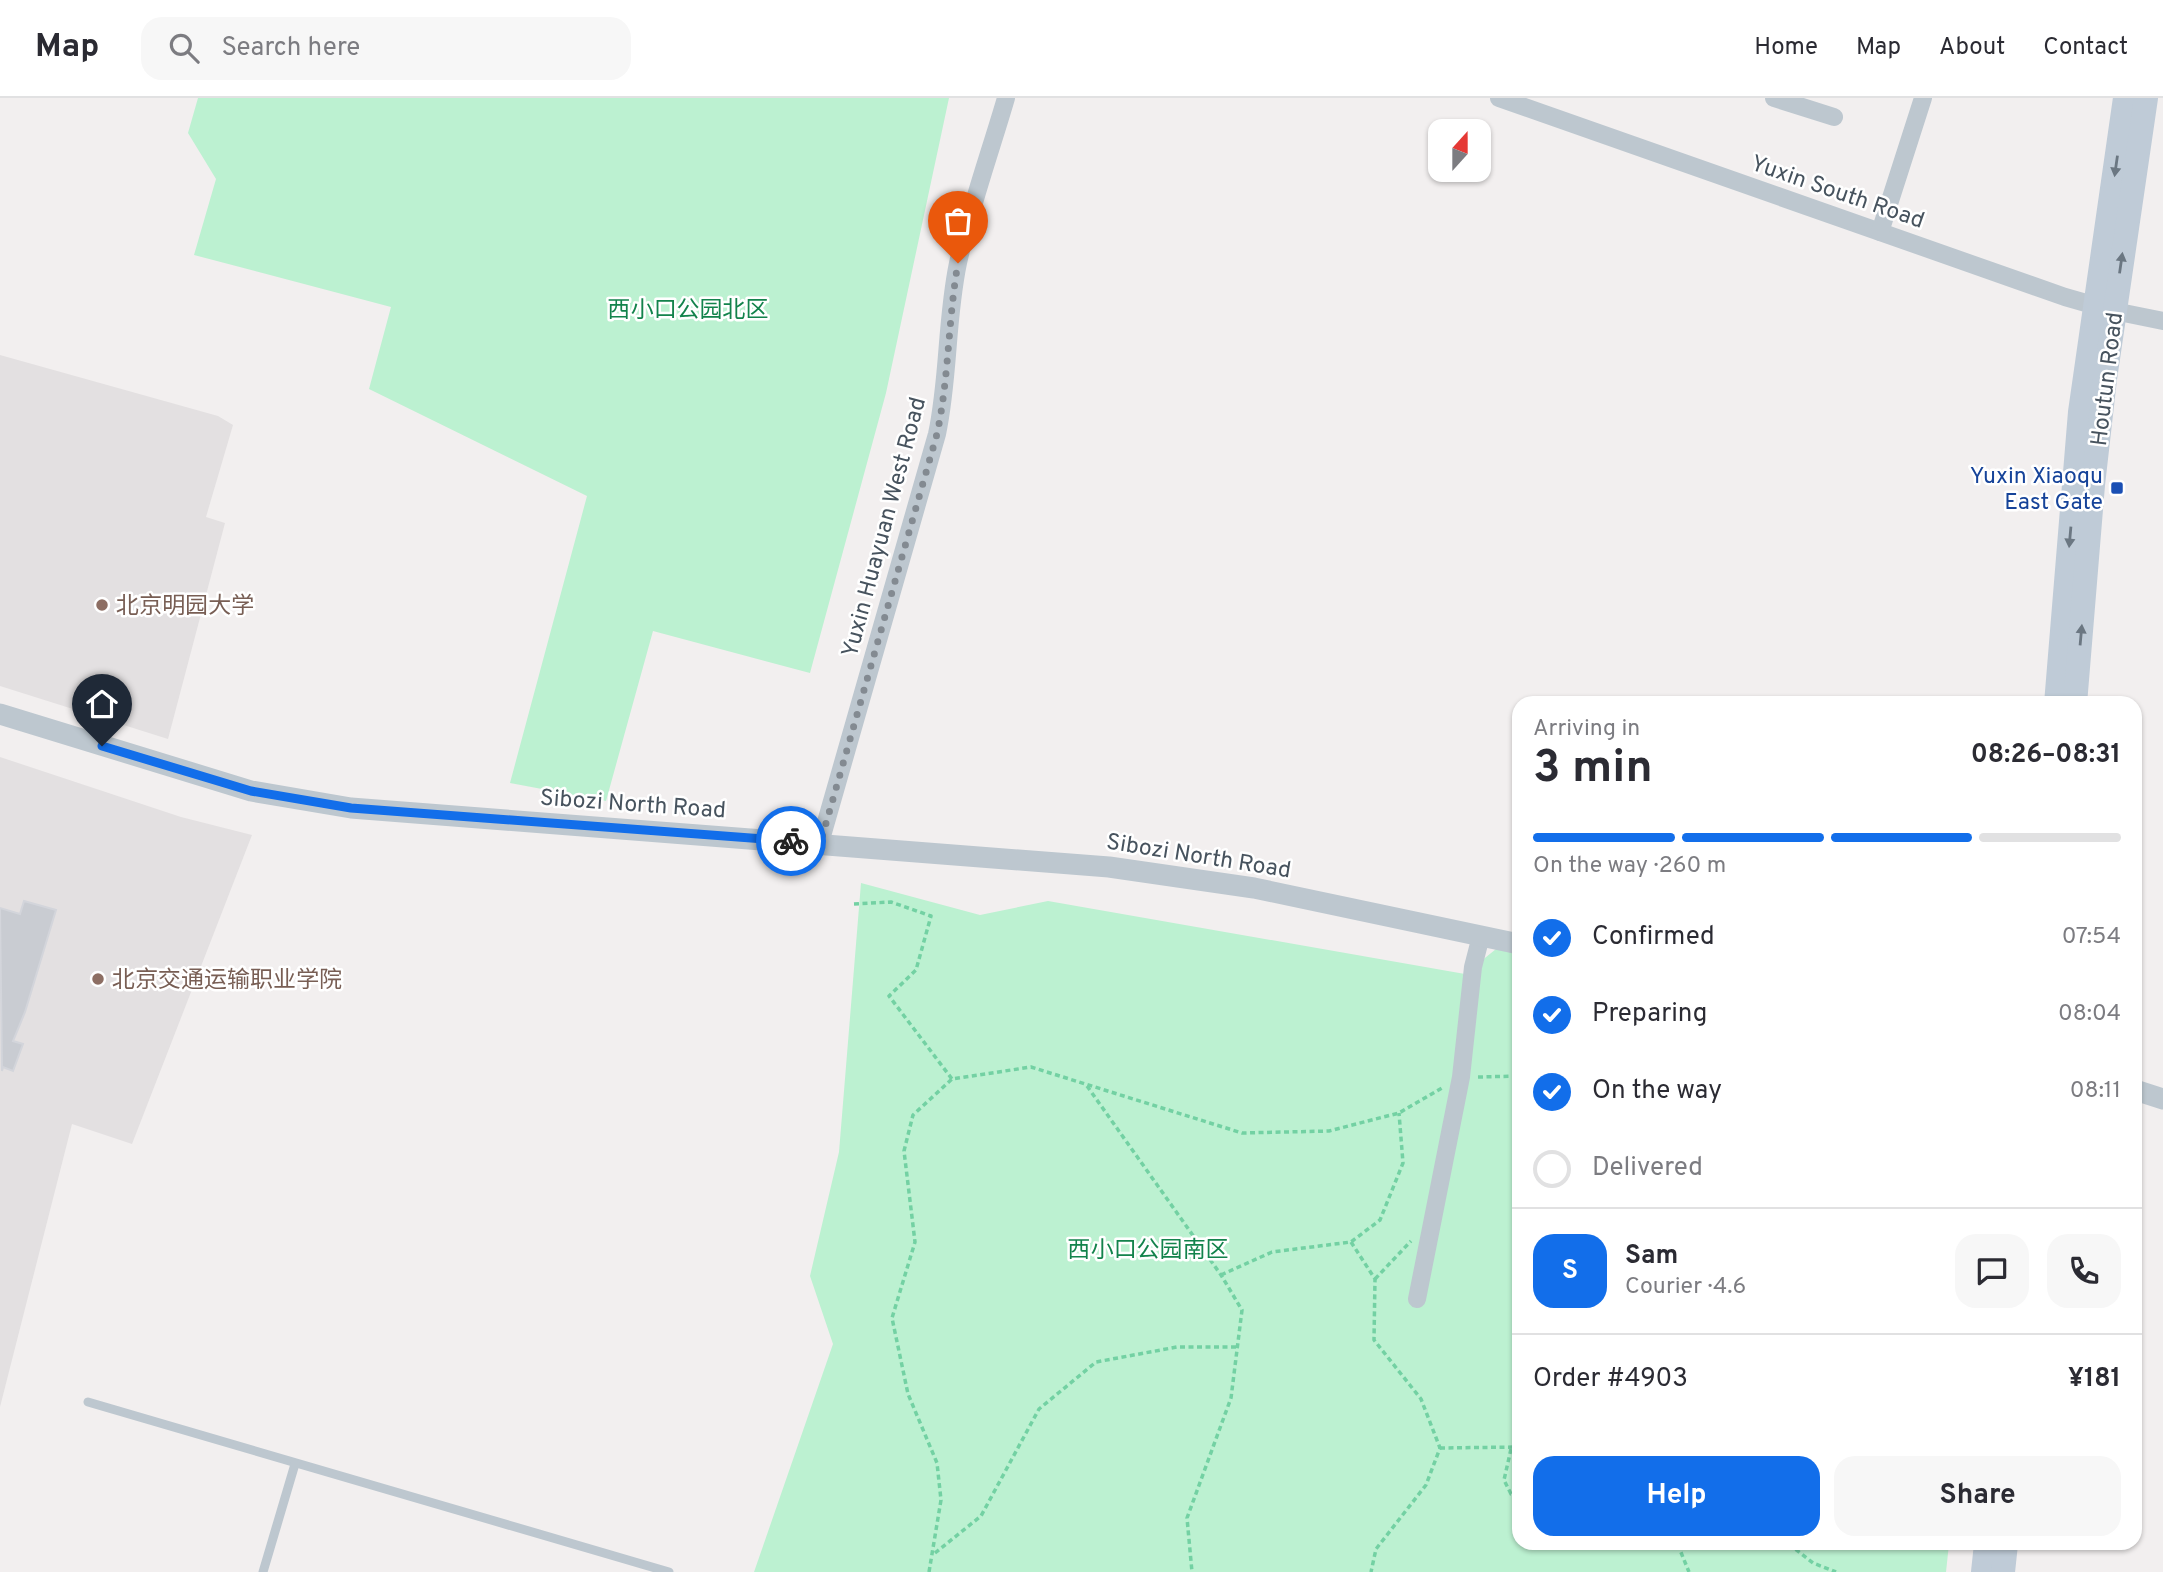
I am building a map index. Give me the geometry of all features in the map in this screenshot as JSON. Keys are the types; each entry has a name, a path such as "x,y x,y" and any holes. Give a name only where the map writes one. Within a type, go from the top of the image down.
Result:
{"main road":[{"name":"Houtun Road","path":"2076,696 2097,449 2104,309 2126,98"},
{"name":"Houtun Road","path":"2057,696 2080,412 2104,309 2146,98"},
{"path":"1983,1572 1985,1550"},
{"path":"2003,1572 2005,1550"}],"street":[{"name":"Yuxin Huayuan West Road","path":"820,844 937,434 944,400 952,301 958,263 1006,98"},
{"name":"Yuxin South Road","path":"1499,98 2104,309 2163,321"},
{"path":"1774,98 1833,117"},
{"path":"1880,232 1923,98"},
{"name":"Sibozi North Road","path":"0,714 205,778 297,800 351,808 1052,861 1206,879 1512,943"},
{"path":"1417,1299 1461,1077 1473,967 1481,936"},
{"path":"2142,1092 2163,1099"}],"lane":[{"path":"88,1402 669,1572"},
{"path":"263,1572 295,1464"}],"path":[{"path":"854,904 891,902 931,916 916,970 890,996 951,1079"},
{"path":"929,1572 941,1500 937,1463 908,1394 892,1318 915,1242 904,1151 913,1115 951,1079 1031,1067 1242,1133 1329,1131 1398,1113 1461,1077 1512,1076"},
{"path":"1086,1084 1221,1275 1242,1310 1231,1398 1187,1518 1192,1572"},
{"path":"1221,1275 1272,1252 1351,1242 1380,1220 1403,1163 1398,1113"},
{"path":"1375,1279 1413,1239 1429,1237"},
{"path":"1351,1242 1375,1279 1374,1340 1421,1399 1440,1448 1426,1485 1376,1549 1371,1572"},
{"path":"933,1554 981,1516 1040,1409 1096,1362 1177,1347 1238,1347"},
{"path":"1440,1448 1511,1449 1504,1480 1512,1494"},
{"path":"1680,1550 1689,1572"},
{"path":"1796,1550 1813,1563 1836,1572"}],"shaded area":[{"name":"北京明园大学","path":"0,355 218,416 233,425 206,517 225,523 168,739 0,686"},
{"name":"北京交通运输职业学院","path":"0,757 181,817 252,835 132,1144 72,1124 0,1407"}],"green space":[{"name":"西小口公园北区","path":"198,98 949,98 886,393 810,673 653,631 606,801 510,783 587,496 369,389 391,307 194,255 216,179 188,133"},
{"name":"西小口公园南区","path":"861,883 980,915 1048,901 1465,974 1501,945 1512,947 1512,1550 1948,1550 1946,1572 754,1572 833,1344 810,1276 839,1152"}],"building":[{"path":"24,901 56,910 25,1012 13,1041 23,1044 13,1071 3,1067 2,1071 0,908 20,914"}],"way so far":[{"path":"791,841 820,844 827,820 937,434 944,400 952,301 958,263"}],"place":[{"name":"Yuxin Xiaoqu East Gate","path":"2117,488"},
{"name":"北京明园大学","path":"102,605"},
{"name":"北京交通运输职业学院","path":"98,979"}],"route":[{"path":"102,746 251,791 351,808 791,841"}]}
